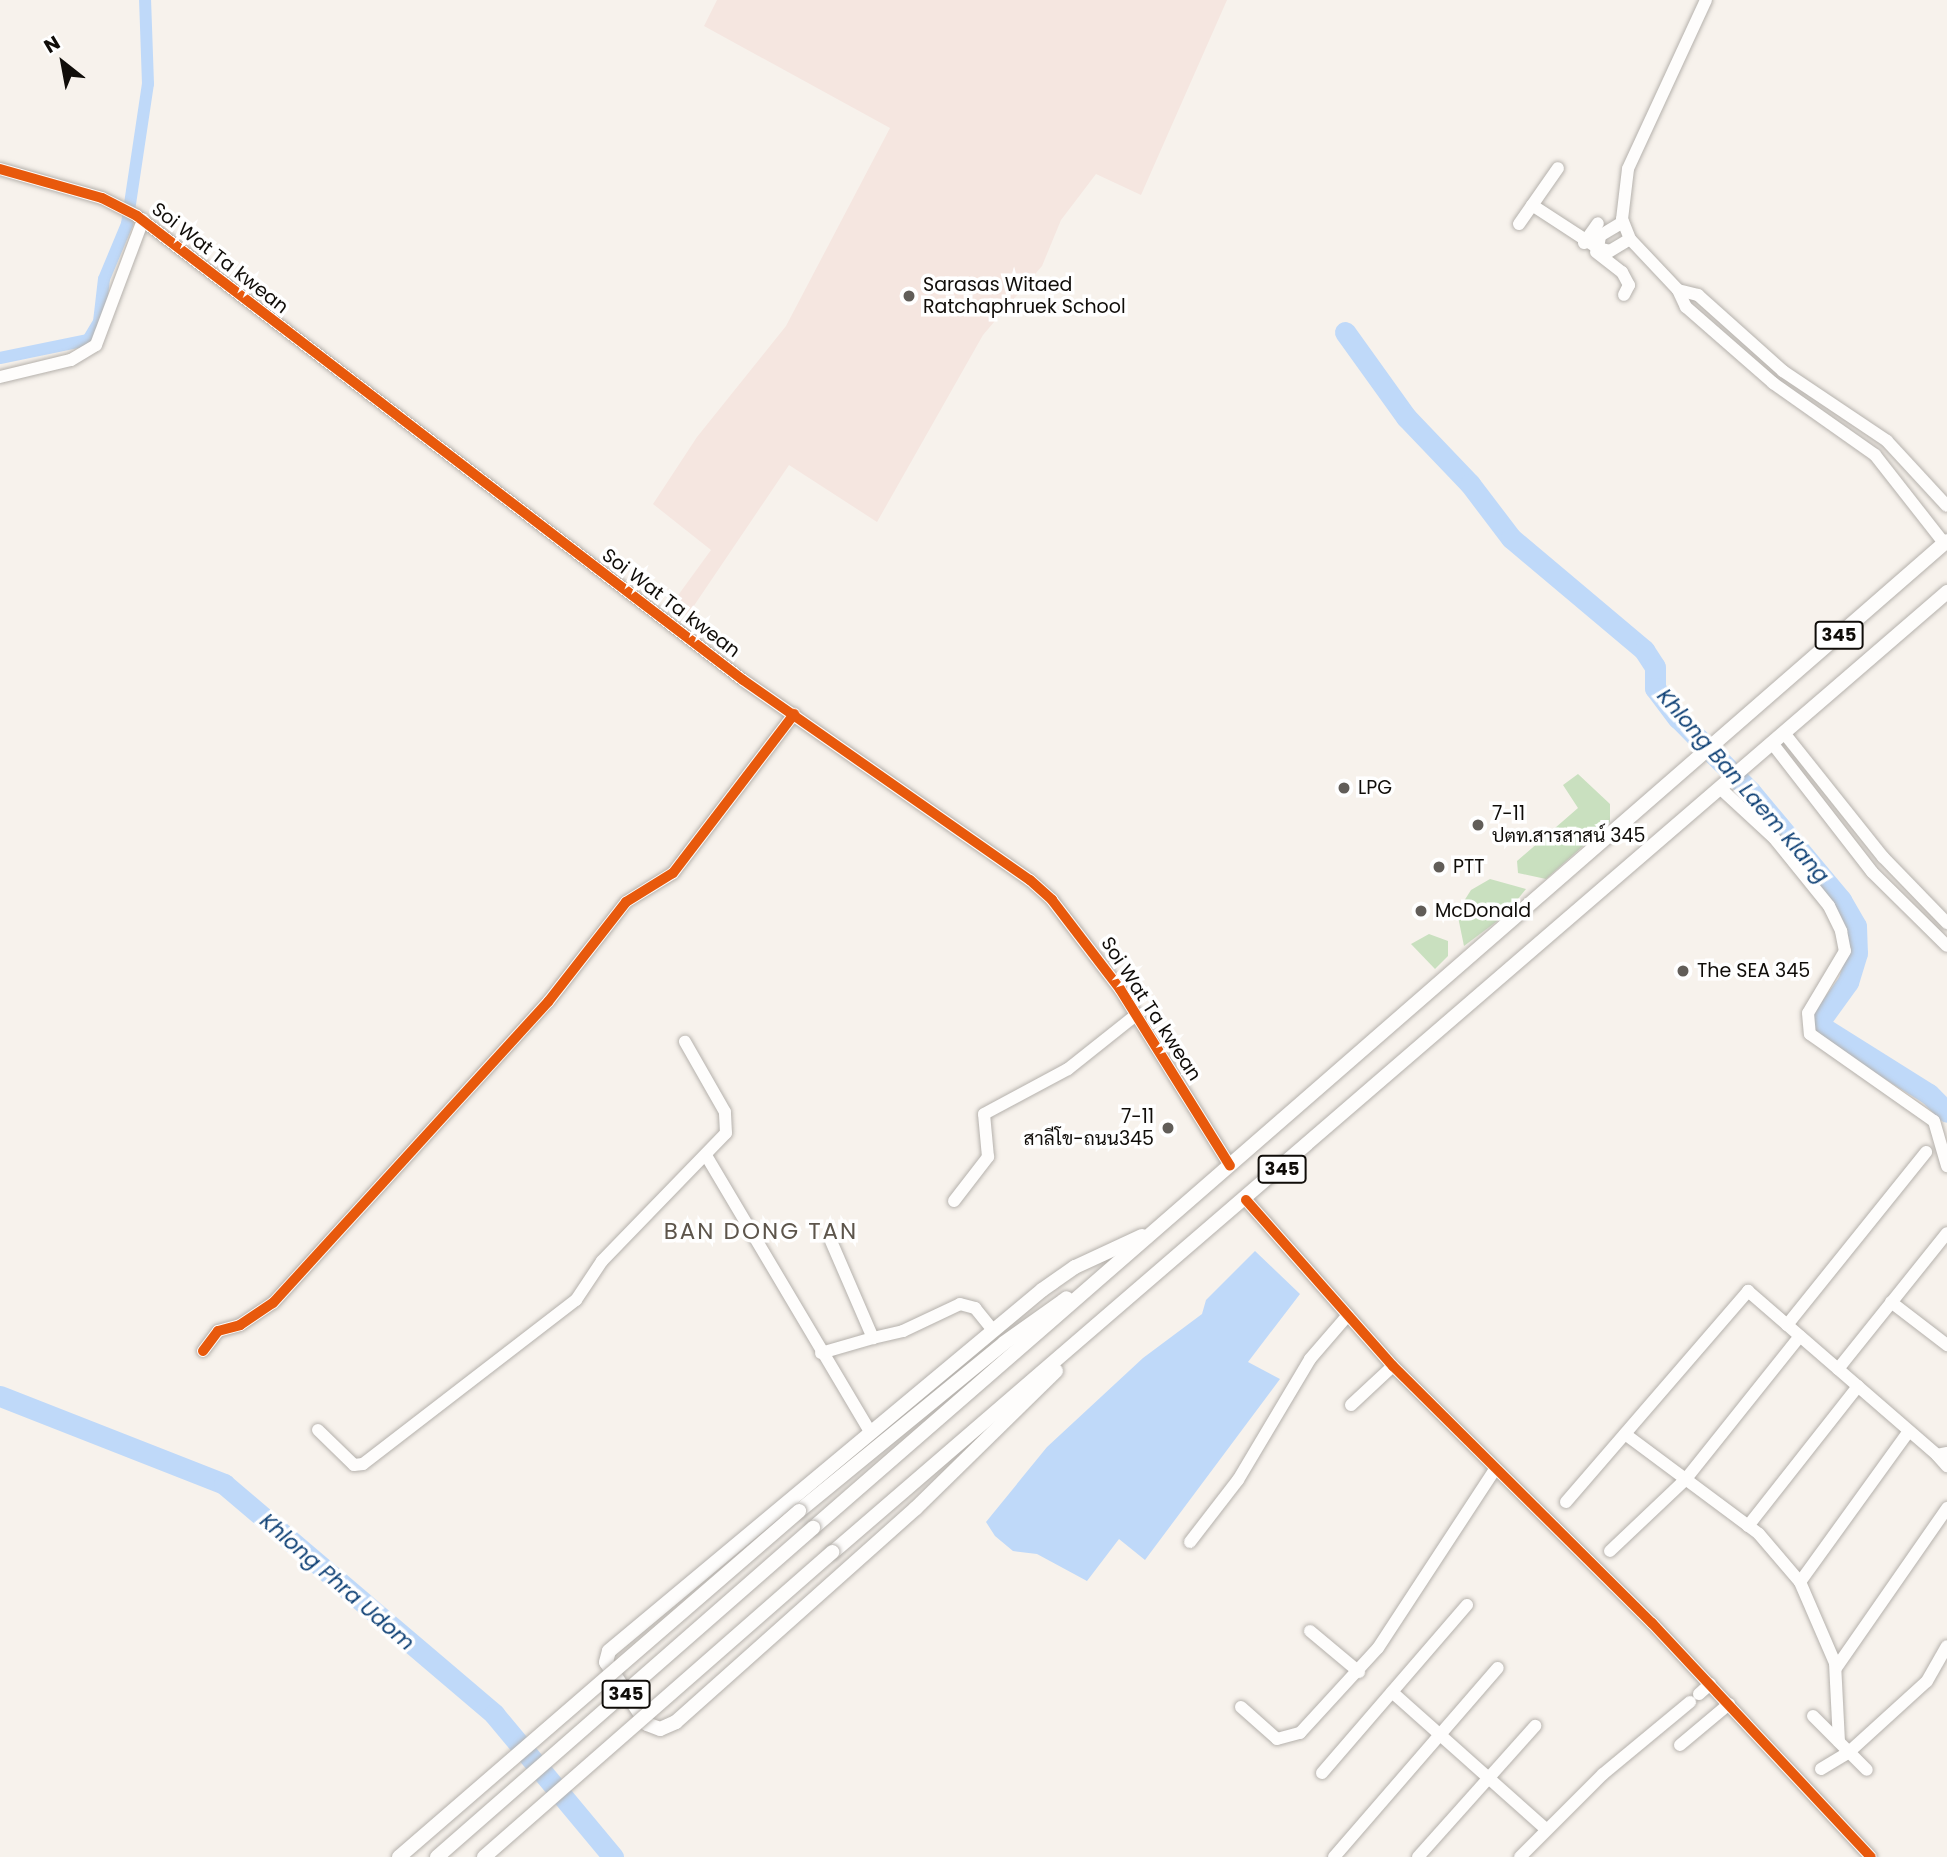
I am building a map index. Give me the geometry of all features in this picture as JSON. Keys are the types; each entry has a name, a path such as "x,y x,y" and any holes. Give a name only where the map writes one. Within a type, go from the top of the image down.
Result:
{"main road":[{"name":"345","path":"437,1857 1946,542"},
{"name":"345","path":"484,1857 833,1552 1246,1200 1947,592"},
{"path":"1110,1314 981,1448 687,1713 667,1727 647,1724 606,1662 609,1651 992,1329 1075,1267 1155,1230"},
{"name":"345","path":"399,1857 799,1511 1004,1343 1104,1275"}],"street":[{"path":"1706,0 1628,169 1621,192 1623,222 1630,239 1678,290 1686,307 1773,383 1875,455 1946,542"},
{"path":"1519,224 1558,168"},
{"name":"Soi Wat Ta kwean","path":"0,169 114,202 140,218 554,538 794,714 1030,880 1067,918 1136,1015 1230,1166"},
{"path":"1532,205 1597,250 1622,272 1629,285 1624,295"},
{"path":"0,377 71,360 96,345 140,218"},
{"path":"1597,250 1600,236 1623,222"},
{"path":"1584,243 1598,223"},
{"path":"1597,250 1610,251 1630,239"},
{"path":"1678,290 1698,295 1783,371 1887,441 1947,506"},
{"path":"1773,383 1783,371"},
{"path":"1875,455 1887,441"},
{"path":"202,1351 218,1331 240,1325 273,1303 548,1002 626,902 673,873 794,714"},
{"path":"1784,733 1884,857 1947,923"},
{"path":"1772,743 1864,863 1947,946"},
{"path":"1725,786 1774,838 1829,905 1841,932 1845,951 1808,1013 1810,1034 1934,1121 1947,1166"},
{"path":"954,1201 988,1157 984,1114 1068,1069 1136,1015"},
{"path":"318,1430 354,1465 363,1464 576,1300 602,1261 707,1157 726,1133 725,1112 685,1042"},
{"path":"1787,1325 1926,1152"},
{"path":"707,1157 738,1203 821,1353 869,1430"},
{"path":"1246,1200 1393,1366 1710,1684 1871,1857"},
{"path":"1838,1369 1947,1233"},
{"path":"831,1241 873,1338"},
{"path":"1566,1502 1748,1291 1909,1431 1942,1454 1947,1466"},
{"path":"1891,1303 1947,1345"},
{"path":"821,1353 903,1331 960,1304 975,1308 992,1329"},
{"path":"1190,1542 1238,1480 1310,1359 1348,1315"},
{"path":"1610,1551 1685,1480 1800,1336"},
{"path":"1351,1405 1393,1366"},
{"path":"1748,1526 1857,1386"},
{"path":"1800,1581 1909,1431"},
{"path":"1625,1434 1748,1526 1800,1581 1836,1668 1839,1742"},
{"path":"1241,1707 1284,1741 1300,1733 1359,1672 1495,1469"},
{"path":"1836,1668 1947,1508"},
{"path":"1322,1773 1468,1605"},
{"path":"1310,1631 1359,1672"},
{"path":"1821,1769 1849,1752 1927,1681 1947,1646"},
{"path":"1334,1857 1498,1668"},
{"path":"1520,1857 1602,1774 1710,1684"},
{"path":"1392,1692 1546,1829"},
{"path":"1680,1745 1729,1704"},
{"path":"1813,1716 1867,1770"},
{"path":"1418,1857 1535,1726"}],"shaded area":[{"name":"Sarasas Witaed Ratchaphruek School","path":"717,0 1227,0 1141,195 1096,174 1061,220 1042,266 983,335 877,522 789,465 687,616 671,605 711,550 653,504 697,437 786,326 890,128 704,26"}],"green space":[{"path":"1578,774 1610,804 1610,822 1546,879 1518,873 1517,861 1578,808 1563,785"},
{"path":"1490,879 1526,889 1504,916 1464,946 1457,912 1471,890"},
{"path":"1429,934 1448,941 1448,956 1435,969 1411,944"}],"water":[{"path":"1255,1251 1300,1294 1248,1362 1280,1379 1145,1560 1119,1539 1087,1581 1037,1554 1013,1551 995,1536 986,1522 1047,1447 1143,1358 1202,1314 1206,1300"}],"waterway":[{"path":"0,358 88,340 99,322 104,279 127,224 148,84 145,0"},
{"name":"Khlong Ban Laem Klang","path":"1345,332 1406,417 1470,484 1511,538 1644,650 1655,667 1655,688 1678,718 1750,791 1841,900 1856,926 1857,953 1848,982 1820,1021 1822,1027 1929,1094 1947,1112"},
{"name":"Khlong Phra Udom","path":"0,1396 224,1484 494,1714 613,1857"}],"cycle path":[{"path":"0,169 102,198 137,216 743,680 1030,880 1052,900 1120,989 1230,1166"},
{"path":"203,1351 218,1331 240,1325 273,1303 548,1002 626,902 673,873 794,714"},
{"path":"1246,1200 1393,1366 1652,1623 1871,1857"}],"place":[{"name":"Sarasas Witaed Ratchaphruek School","path":"909,296"},
{"name":"LPG","path":"1344,788"},
{"name":"7-11 ปตท.สารสาสน์ 345","path":"1478,825"},
{"name":"PTT","path":"1439,867"},
{"name":"McDonald","path":"1421,911"},
{"name":"The SEA 345","path":"1683,971"},
{"name":"7-11 สาลีโข-ถนน345","path":"1168,1128"}],"district":[{"name":"BAN DONG TAN","path":"761,1231"}]}
